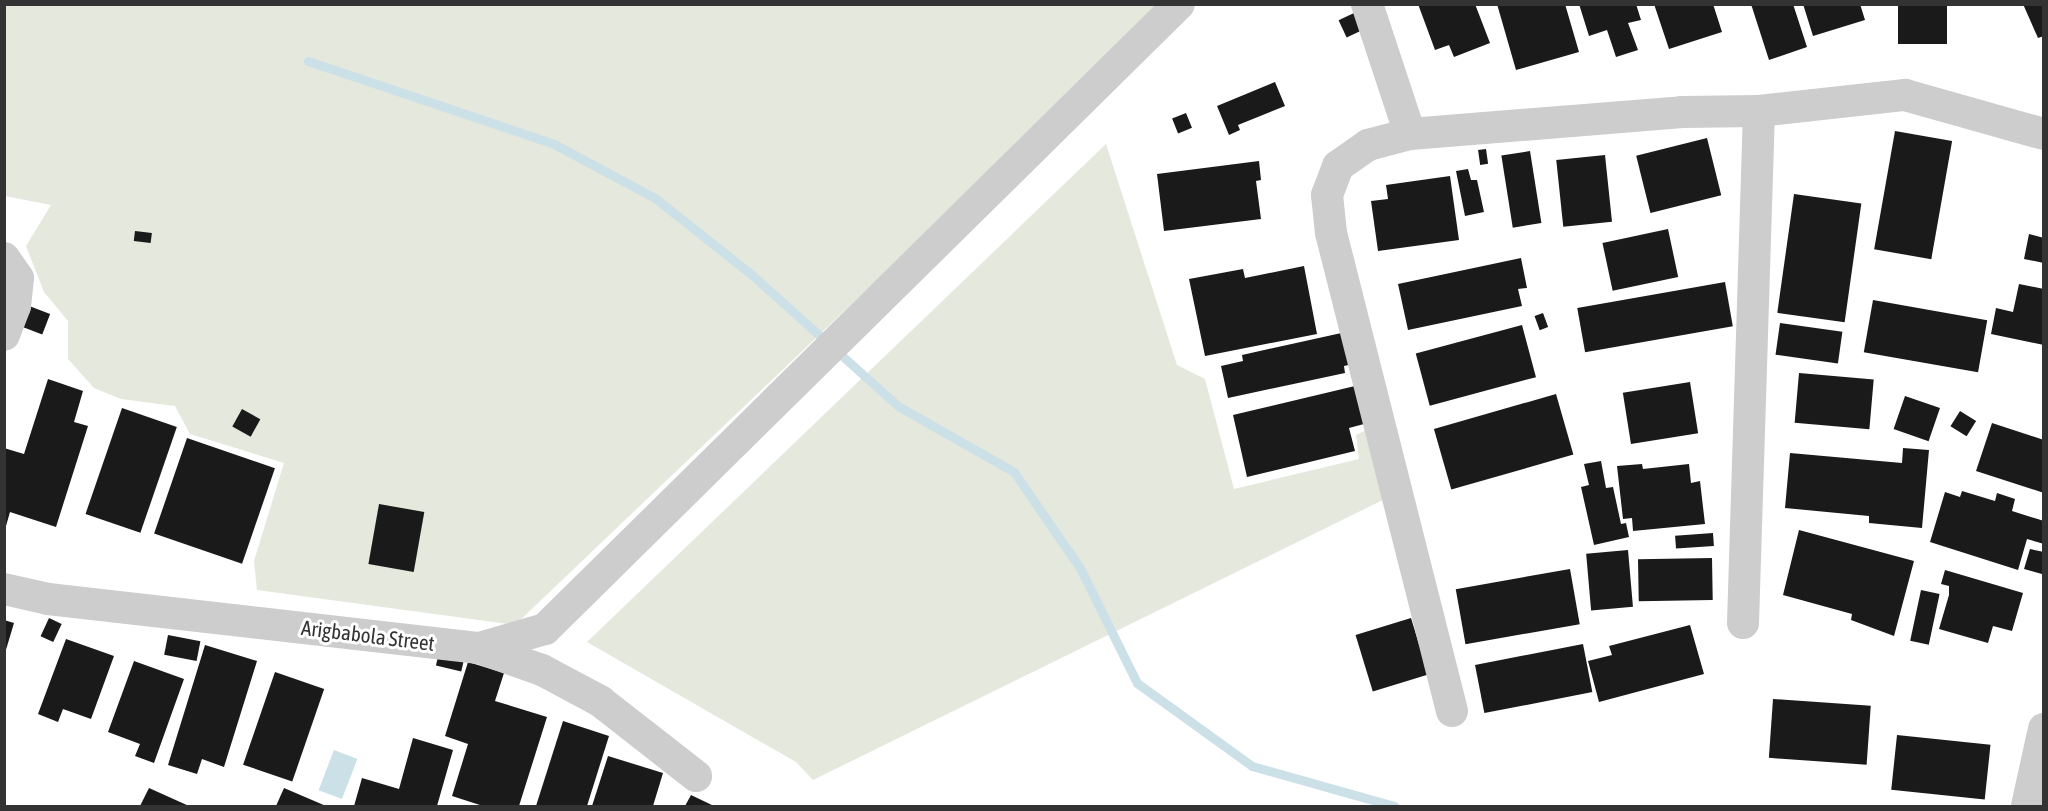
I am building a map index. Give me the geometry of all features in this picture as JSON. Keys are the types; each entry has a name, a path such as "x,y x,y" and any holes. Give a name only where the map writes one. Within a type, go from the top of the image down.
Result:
{"street":[{"path":"479,648 545,629 1179,4"},
{"path":"1367,4 1410,134"},
{"path":"1452,711 1331,233 1326,195 1338,166 1368,145 1410,134 1682,112 1759,111 1905,95 2043,134"},
{"path":"1743,623 1759,111"},
{"path":"4,258 18,278 15,306 4,335"},
{"name":"Arigbabola Street","path":"4,589 48,599 479,648 542,670 600,701 696,776"},
{"path":"2027,807 2043,729"}],"shaded area":[{"path":"4,5 1165,5 515,625 257,590 254,561 284,463 190,434 175,406 121,399 94,388 68,359 68,321 44,292 26,246 51,205 5,196"},
{"path":"1106,144 1177,365 1205,379 1234,489 1359,459 1356,435 1371,428 1395,494 813,780 796,762 587,642"},
{"path":"334,750 357,759 342,799 319,790"}],"building":[{"path":"1418,4 1475,4 1490,43 1454,57 1449,45 1435,50"},
{"path":"1497,4 1565,4 1579,52 1516,70"},
{"path":"1579,4 1636,4 1641,20 1628,23 1638,50 1616,57 1607,30 1589,36"},
{"path":"1654,4 1713,4 1722,32 1669,49"},
{"path":"1751,4 1793,4 1807,47 1769,60"},
{"path":"1803,4 1860,4 1865,20 1813,36"},
{"path":"1898,4 1947,4 1947,44 1898,44"},
{"path":"2023,4 2044,4 2044,36 2038,38"},
{"path":"1354,13 1362,30 1347,37 1339,20"},
{"path":"1275,82 1285,106 1238,125 1240,130 1229,135 1217,106"},
{"path":"1186,113 1192,128 1178,133 1172,119"},
{"path":"1895,131 1952,141 1931,259 1874,249"},
{"path":"1707,138 1721,195 1650,213 1636,156"},
{"path":"1486,149 1488,164 1480,165 1478,150"},
{"path":"1530,151 1541,223 1513,228 1501,156"},
{"path":"1605,155 1612,222 1563,227 1556,160"},
{"path":"1259,161 1261,180 1256,181 1261,219 1164,231 1157,174"},
{"path":"1468,169 1471,180 1477,180 1484,212 1465,216 1456,171"},
{"path":"1450,176 1459,240 1378,251 1371,201 1388,199 1386,185"},
{"path":"1794,194 1861,203 1845,322 1777,313"},
{"path":"1668,229 1678,277 1613,291 1602,243"},
{"path":"135,231 152,233 151,243 134,241"},
{"path":"2029,234 2044,238 2044,263 2024,259"},
{"path":"1521,258 1527,288 1518,289 1522,306 1408,330 1398,284"},
{"path":"1304,266 1317,334 1205,356 1189,279 1243,269 1245,278"},
{"path":"1725,282 1733,326 1585,352 1577,308"},
{"path":"2019,284 2044,289 2044,345 1991,334 1996,308 2013,312"},
{"path":"1873,300 1987,320 1978,372 1864,352"},
{"path":"24,304 50,314 42,335 16,325"},
{"path":"1543,313 1548,327 1540,330 1535,316"},
{"path":"1780,323 1842,332 1838,363 1776,355"},
{"path":"1522,325 1536,377 1430,406 1416,353"},
{"path":"1346,332 1353,364 1344,366 1345,373 1228,398 1221,366 1243,361 1242,355"},
{"path":"1799,373 1874,380 1869,429 1795,423"},
{"path":"48,379 83,391 74,422 88,426 56,527 10,512 6,526 4,448 24,454"},
{"path":"1690,382 1698,433 1631,444 1623,393"},
{"path":"1355,386 1364,424 1349,428 1355,451 1247,477 1233,415"},
{"path":"1556,394 1573,455 1451,490 1434,429"},
{"path":"1905,396 1940,408 1929,441 1894,429"},
{"path":"122,408 177,427 140,533 86,514"},
{"path":"242,409 260,419 251,437 232,426"},
{"path":"1960,411 1976,421 1967,436 1950,426"},
{"path":"1992,423 2044,440 2044,493 1976,471"},
{"path":"187,438 275,468 242,564 154,533"},
{"path":"1903,448 1929,450 1922,528 1869,523 1869,516 1785,508 1790,453 1902,463"},
{"path":"1601,461 1606,488 1613,487 1621,524 1626,523 1629,537 1594,545 1581,487 1589,485 1584,464"},
{"path":"1642,464 1643,469 1689,464 1691,483 1700,481 1705,524 1633,531 1632,518 1623,519 1617,466"},
{"path":"1962,491 1995,501 1997,493 2015,499 2012,511 2044,521 2044,544 2027,539 2018,570 1930,542 1945,492 1960,497"},
{"path":"379,504 424,512 414,572 368,564"},
{"path":"1799,530 1914,561 1894,636 1851,620 1852,614 1783,595"},
{"path":"1713,533 1714,546 1676,549 1675,536"},
{"path":"2030,549 2044,552 2042,574 2024,569"},
{"path":"1628,550 1633,607 1591,610 1586,554"},
{"path":"1712,558 1713,600 1639,601 1638,559"},
{"path":"1570,569 1580,624 1465,644 1456,589"},
{"path":"1945,570 2023,593 2012,631 1993,626 1988,643 1939,629 1949,595 1949,586 1941,584"},
{"path":"1921,590 1940,594 1929,645 1910,641"},
{"path":"49,618 62,624 53,642 41,636"},
{"path":"1411,618 1428,674 1373,691 1356,635"},
{"path":"4,620 14,623 5,653 4,653"},
{"path":"1690,625 1704,674 1599,702 1588,661 1612,655 1609,646"},
{"path":"168,635 200,641 197,661 164,655"},
{"path":"66,639 114,656 91,719 63,709 58,722 38,714"},
{"path":"1583,644 1592,692 1484,713 1475,665"},
{"path":"205,645 257,661 224,767 202,759 197,774 168,765"},
{"path":"440,648 465,654 461,671 436,666"},
{"path":"134,661 184,679 154,763 135,756 140,744 108,732"},
{"path":"468,662 504,673 495,701 547,717 519,806 483,806 452,796 468,744 445,736"},
{"path":"275,672 324,689 292,782 243,765"},
{"path":"1773,699 1871,706 1867,765 1769,758"},
{"path":"563,721 609,736 587,806 536,806"},
{"path":"1897,735 1990,745 1985,800 1891,790"},
{"path":"413,738 453,750 437,806 354,806 362,778 399,789"},
{"path":"608,756 663,773 653,806 592,806"},
{"path":"149,788 189,806 140,806"},
{"path":"284,788 326,806 276,806"},
{"path":"691,795 714,806 685,806"}],"waterway":[{"path":"308,61 554,144 655,198 751,274 898,406 1014,472 1080,568 1137,683 1252,766 1394,806"}]}
